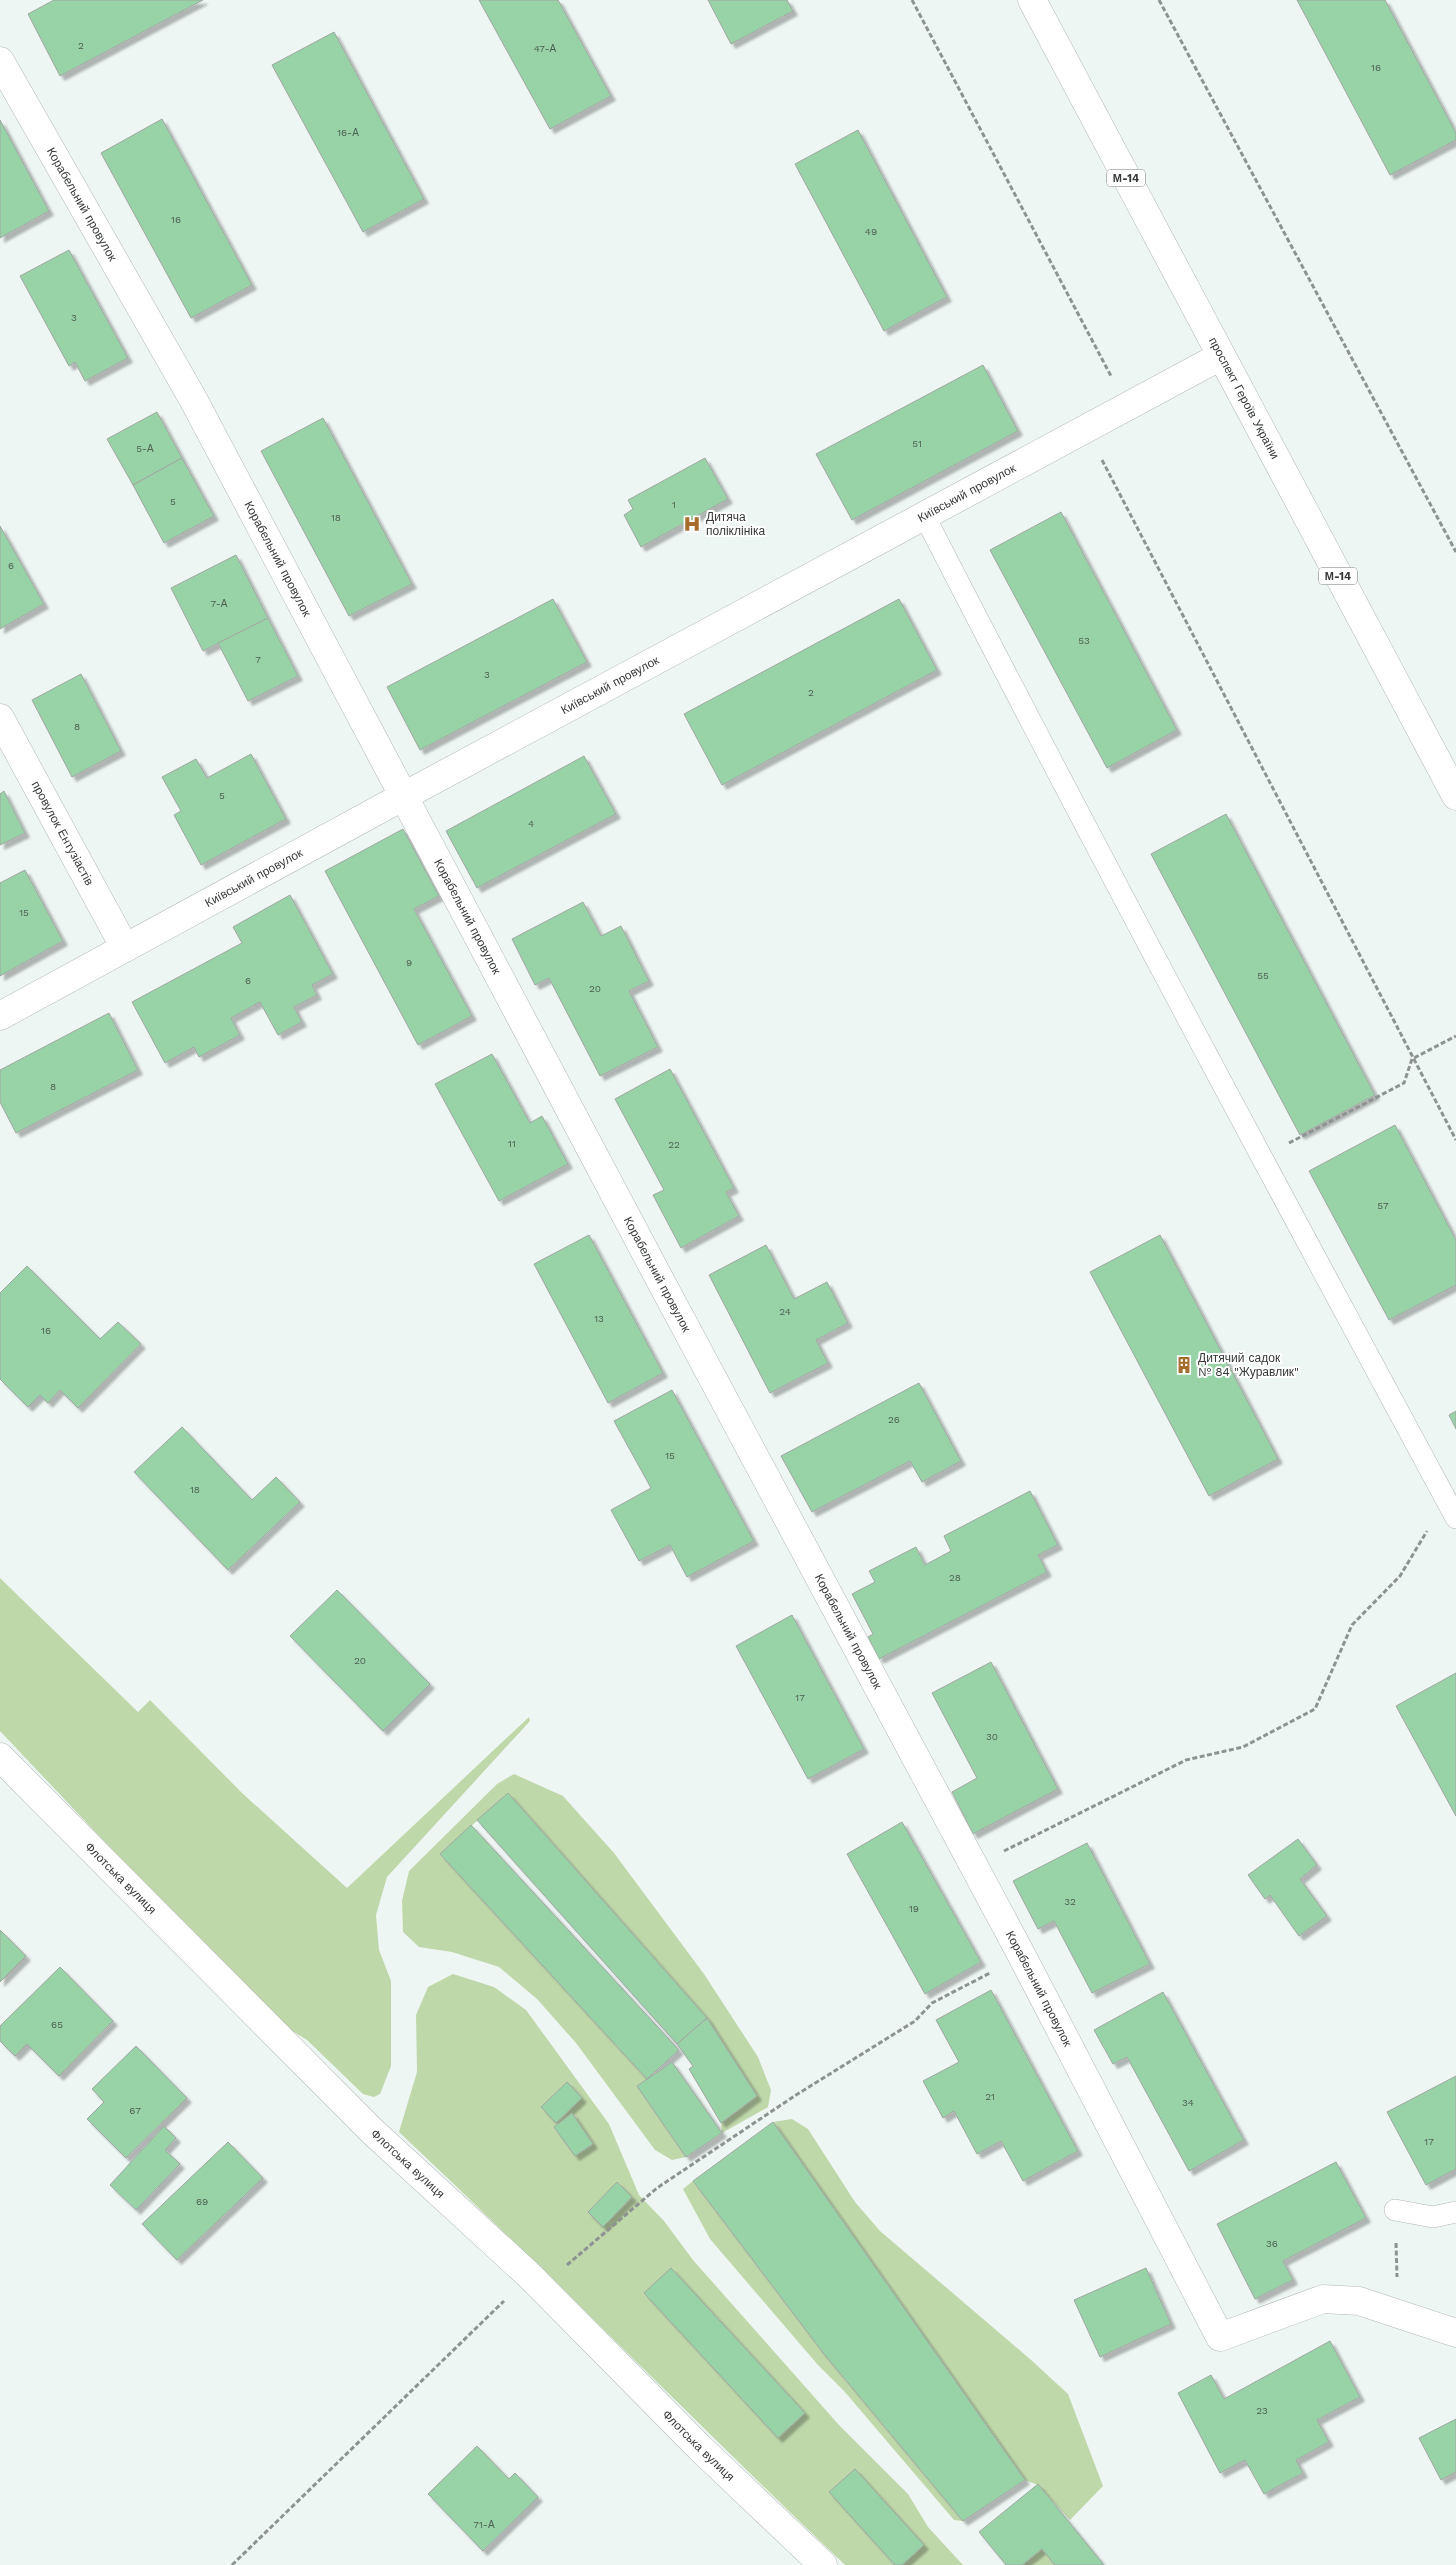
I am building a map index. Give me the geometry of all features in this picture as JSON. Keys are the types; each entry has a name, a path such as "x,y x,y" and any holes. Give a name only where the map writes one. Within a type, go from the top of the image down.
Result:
{"main road":[{"name":"проспект Героїв України","path":"1032,0 1456,796"},
{"name":"Корабельний провулок","path":"0,61 193,399 1022,1956 1220,2337 1323,2300 1359,2300 1389,2311"},
{"name":"Київський провулок","path":"0,1016 1127,405 1221,356"},
{"name":"провулок Ентузіастів","path":"0,718 125,948"},
{"name":"Флотська вулиця","path":"0,1757 372,2131 530,2276 700,2448 823,2565"},
{"path":"1389,2311 1456,2333"}],"lane":[{"path":"924,516 1058,777 1456,1518"},
{"path":"1395,2210 1433,2217 1456,2212"}],"path":[{"path":"912,0 1127,405"},
{"path":"1159,0 1456,552"},
{"path":"1085,428 1412,1059 1456,1140"},
{"path":"1261,1158 1404,1083 1412,1059 1456,1036"},
{"path":"973,1866 1186,1760 1243,1747 1315,1709 1352,1625 1400,1576 1413,1559 1445,1497"},
{"path":"232,2565 530,2276 559,2273 657,2188 796,2095 915,2021 932,2003 1022,1956"},
{"path":"1389,2311 1398,2283 1395,2210"}],"green space":[{"path":"0,1578 138,1712 150,1700 242,1793 347,1888 529,1717 530,1721 387,1877 376,1915 379,1950 391,1981 391,2066 380,2094 374,2097 363,2094 307,2040 271,2018 0,1731"},
{"path":"514,1774 563,1796 614,1853 704,1974 758,2057 771,2090 768,2107 722,2133 721,2123 757,2096 707,2018 508,1793 440,1854 647,2079 637,2086 686,2157 672,2160 655,2150 576,2043 537,1999 499,1967 452,1952 419,1947 403,1932 402,1901 409,1871 497,1784"},
{"path":"453,1974 494,1987 526,2010 609,2124 639,2195 664,2221 693,2260 839,2425 908,2494 928,2527 963,2565 845,2565 399,2132 417,2072 416,2015 428,1987"},
{"path":"792,2119 808,2129 855,2202 880,2231 1030,2359 1068,2394 1103,2486 1070,2520 1038,2485 1025,2480 773,2122"},
{"path":"693,2181 824,2354 963,2521 954,2520 844,2391 818,2365 710,2239 683,2189"},
{"path":"1042,2549 1055,2565 1022,2565"}],"building":[{"path":"54,0 203,0 60,76 28,14"},
{"path":"479,0 558,0 611,96 550,129"},
{"path":"708,0 787,0 793,11 731,44"},
{"path":"1297,0 1385,0 1456,133 1456,140 1390,175"},
{"path":"334,32 424,199 363,232 272,65"},
{"path":"162,119 252,285 191,318 101,153"},
{"path":"0,120 49,211 0,238"},
{"path":"858,130 947,297 884,331 795,164"},
{"path":"69,250 128,358 85,381 75,362 69,366 20,276"},
{"path":"983,365 1018,431 852,520 816,454"},
{"path":"157,412 182,458 133,485 107,439"},
{"path":"323,418 412,584 349,616 261,451"},
{"path":"182,458 214,516 164,543 133,485"},
{"path":"705,458 728,499 641,547 624,515 633,509 628,500"},
{"path":"1061,512 1177,730 1107,768 990,550"},
{"path":"0,526 44,604 0,629"},
{"path":"236,555 268,618 203,651 171,588"},
{"path":"553,599 587,662 420,750 387,687"},
{"path":"899,599 937,670 722,785 684,714"},
{"path":"268,618 298,676 248,701 218,643"},
{"path":"81,674 121,751 72,777 32,700"},
{"path":"251,754 286,819 201,865 174,815 181,811 162,777 196,759 207,778"},
{"path":"584,756 616,814 477,888 446,831"},
{"path":"4,791 25,833 0,845 0,794"},
{"path":"1226,814 1375,1095 1300,1135 1151,854"},
{"path":"403,829 439,896 414,909 472,1016 418,1045 325,871"},
{"path":"25,870 63,941 0,976 0,883"},
{"path":"290,895 333,974 312,985 317,995 294,1007 302,1022 278,1035 260,1002 231,1018 240,1035 199,1057 194,1047 165,1063 132,1002 242,943 233,927"},
{"path":"583,902 601,936 621,926 649,981 629,991 658,1047 600,1076 549,978 535,985 512,939"},
{"path":"109,1013 138,1070 16,1133 0,1102 0,1070"},
{"path":"492,1054 530,1123 542,1116 568,1164 499,1201 435,1084"},
{"path":"670,1069 734,1188 726,1192 739,1216 681,1248 653,1195 664,1190 615,1099"},
{"path":"1395,1125 1456,1240 1456,1285 1389,1320 1309,1171"},
{"path":"589,1235 663,1373 608,1403 534,1264"},
{"name":"Дитячий садок № 84 \"Журавлик\"","path":"1160,1235 1278,1459 1209,1496 1090,1272"},
{"path":"766,1245 794,1299 827,1282 848,1323 816,1340 828,1363 770,1393 709,1275"},
{"path":"27,1266 100,1339 118,1322 141,1344 78,1408 60,1390 48,1403 40,1395 28,1407 0,1379 0,1293"},
{"path":"919,1383 961,1461 922,1482 910,1461 812,1512 781,1456"},
{"path":"672,1390 754,1541 687,1577 670,1545 639,1561 611,1510 651,1488 614,1421"},
{"path":"1456,1411 1456,1429 1449,1415"},
{"path":"182,1427 252,1500 276,1477 300,1502 228,1570 134,1472"},
{"path":"1030,1491 1058,1545 1038,1555 1047,1572 879,1659 868,1637 873,1634 852,1594 875,1582 869,1571 916,1547 925,1565 951,1551 944,1536"},
{"path":"337,1590 430,1684 383,1731 290,1636"},
{"path":"792,1615 864,1749 808,1779 736,1646"},
{"path":"991,1662 1058,1789 973,1834 952,1792 977,1778 932,1693"},
{"path":"1456,1673 1456,1816 1396,1706"},
{"path":"508,1793 707,2018 677,2044 477,1820"},
{"path":"902,1822 981,1962 925,1994 847,1854"},
{"path":"471,1825 679,2050 647,2079 440,1854"},
{"path":"1298,1839 1317,1865 1300,1879 1327,1916 1299,1936 1270,1895 1265,1899 1248,1875"},
{"path":"1087,1843 1150,1964 1092,1993 1054,1921 1038,1929 1013,1881"},
{"path":"0,1930 26,1956 0,1982"},
{"path":"60,1967 113,2021 59,2076 27,2044 15,2056 0,2041 0,2026"},
{"path":"991,1990 1078,2151 1023,2181 1001,2141 977,2154 954,2111 943,2118 923,2081 959,2062 936,2020"},
{"path":"1163,1992 1244,2140 1189,2171 1127,2057 1113,2064 1094,2030"},
{"path":"707,2018 757,2096 721,2123 689,2069 693,2066 677,2044"},
{"path":"136,2046 187,2098 126,2158 87,2119 104,2102 92,2089"},
{"path":"672,2062 722,2133 686,2157 637,2086"},
{"path":"1456,2076 1456,2169 1426,2185 1387,2112"},
{"path":"567,2082 582,2098 556,2123 541,2107"},
{"path":"572,2113 593,2144 575,2156 554,2127"},
{"path":"773,2122 1025,2480 963,2521 824,2354 693,2181"},
{"path":"164,2126 176,2138 165,2150 180,2164 136,2210 110,2185"},
{"path":"228,2142 263,2178 177,2260 142,2224"},
{"path":"1336,2162 1366,2218 1283,2261 1293,2280 1255,2299 1217,2224"},
{"path":"617,2182 632,2197 603,2227 588,2212"},
{"path":"671,2268 805,2413 778,2438 644,2293"},
{"path":"1146,2268 1171,2324 1100,2357 1074,2300"},
{"path":"1330,2341 1360,2397 1317,2420 1329,2442 1296,2460 1303,2473 1264,2494 1245,2460 1220,2473 1178,2393 1211,2375 1224,2399"},
{"path":"1456,2419 1456,2472 1441,2480 1419,2438"},
{"path":"477,2446 509,2479 515,2473 538,2497 483,2551 428,2494"},
{"path":"855,2469 924,2545 902,2565 895,2565 829,2492"},
{"path":"1038,2484 1104,2565 1055,2565 1042,2549 1022,2565 1006,2565 979,2532"}],"place":[{"name":"Дитяча поліклініка","path":"692,524"},
{"name":"Дитячий садок № 84 \"Журавлик\"","path":"1184,1365"}]}
